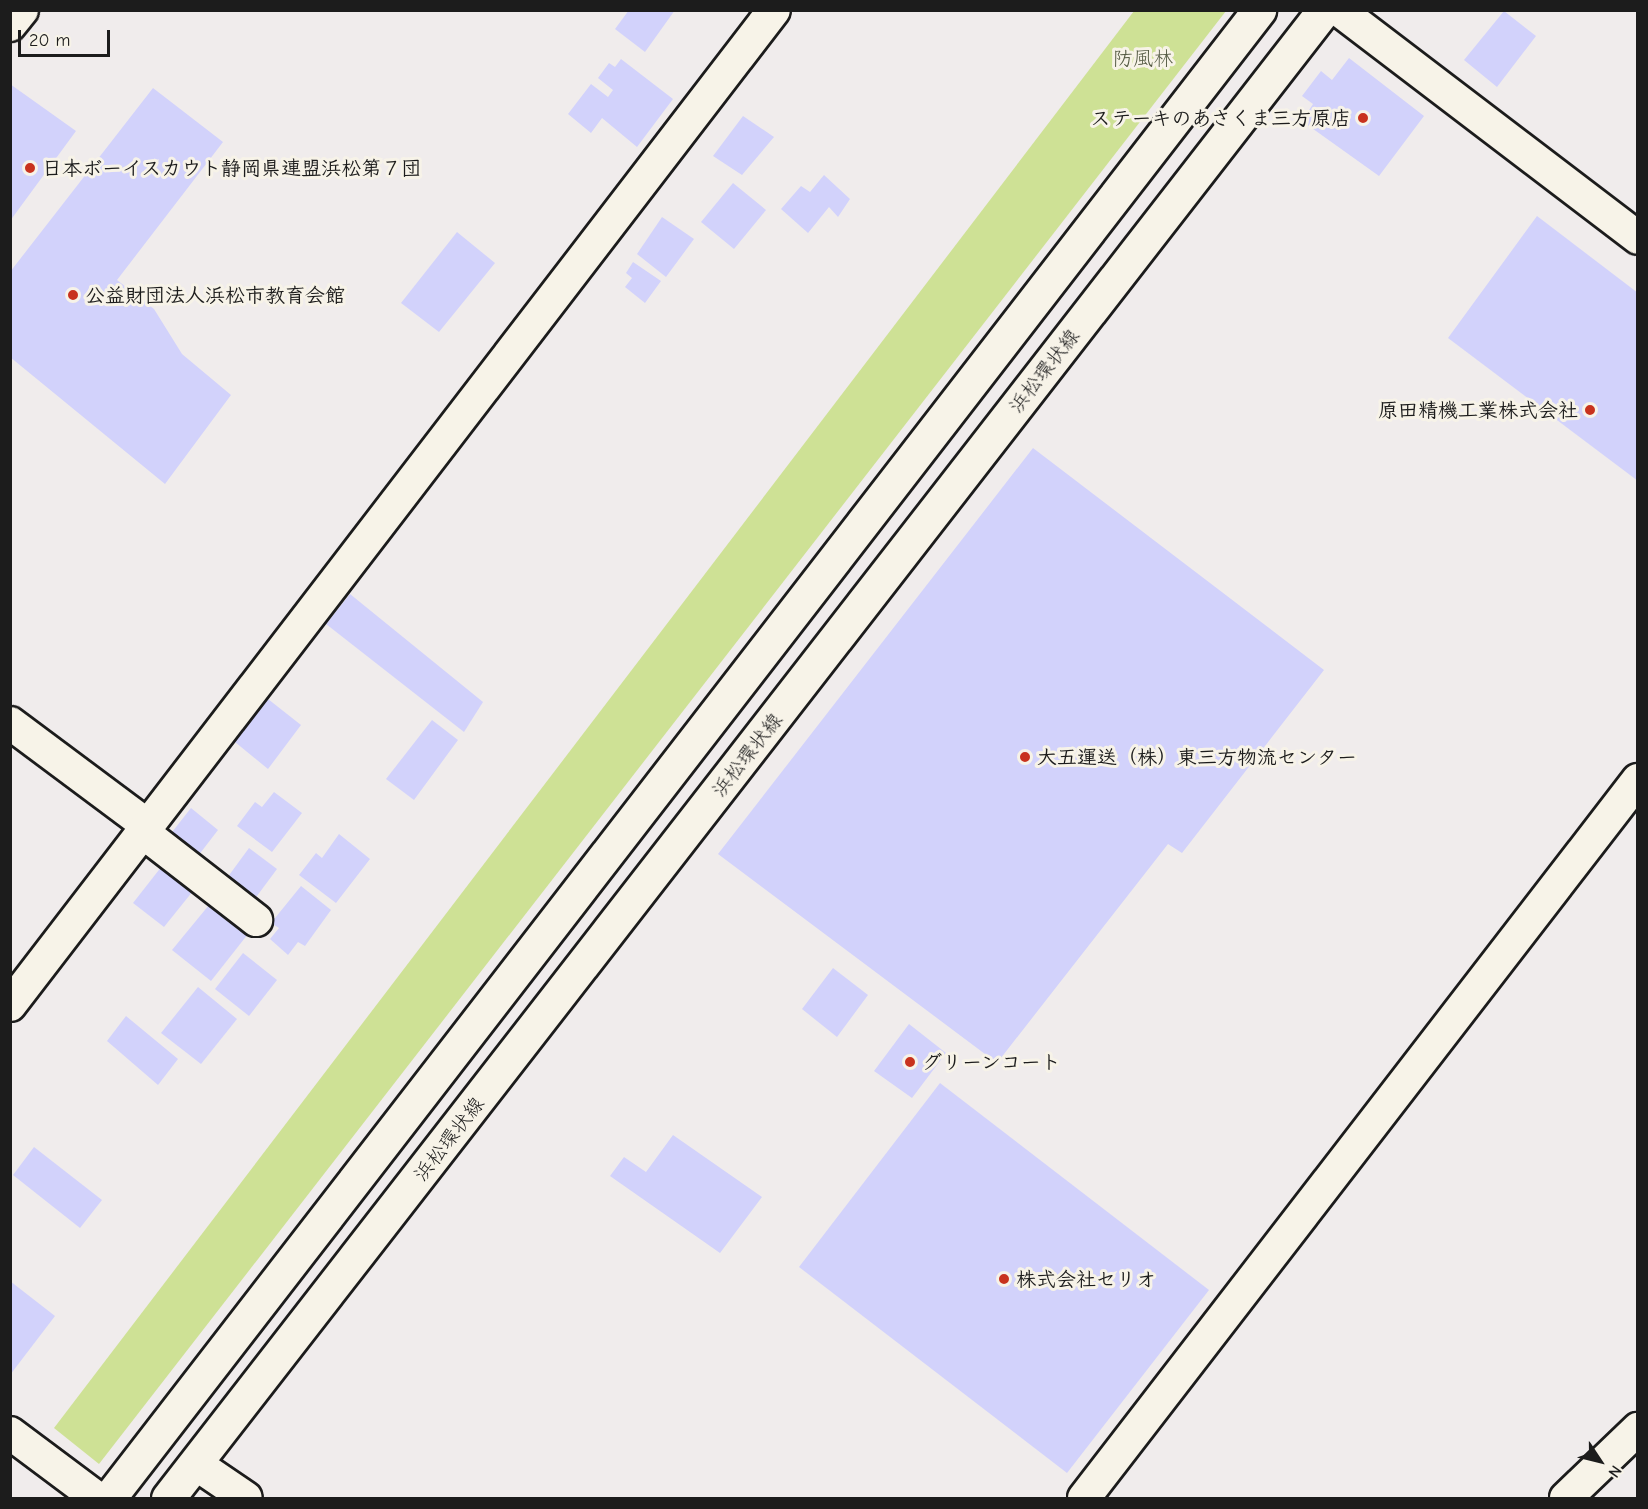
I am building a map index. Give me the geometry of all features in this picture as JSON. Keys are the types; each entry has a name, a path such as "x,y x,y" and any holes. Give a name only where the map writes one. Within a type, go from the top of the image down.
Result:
{"highway":[{"path":"109,1498 1259,10"},
{"name":"浜松環状線","path":"168,1498 1324,10"}],"street":[{"path":"10,25 22,10"},
{"path":"10,1005 774,10"},
{"path":"1339,10 1638,238"},
{"path":"10,723 146,829 256,920"},
{"path":"1084,1498 1638,780"},
{"path":"1566,1498 1638,1429"},
{"path":"10,1432 97,1498"},
{"path":"196,1464 246,1498"}],"green space":[{"name":"防風林","path":"1134,11 1226,11 99,1464 54,1428"}],"building":[{"path":"629,10 675,10 645,52 615,29"},
{"path":"1504,11 1536,36 1497,87 1464,60"},
{"name":"ステーキのあさくま三方原店","path":"1349,58 1424,116 1379,176 1302,121 1313,104 1302,96 1321,71 1332,80"},
{"path":"621,59 673,99 637,147 602,118 591,133 568,114 591,84 608,97 613,90 598,78 609,63 615,67"},
{"name":"日本ボーイスカウト静岡県連盟浜松第７団","path":"10,84 76,131 10,221"},
{"name":"公益財団法人浜松市教育会館","path":"153,88 223,142 117,280 154,309 182,354 231,395 165,484 10,357 10,272"},
{"path":"743,116 774,137 742,175 713,156"},
{"path":"824,175 850,199 838,217 829,207 808,233 781,209 801,186 810,192"},
{"path":"733,183 766,210 734,249 701,222"},
{"name":"原田精機工業株式会社","path":"1537,216 1638,293 1638,481 1448,338"},
{"path":"662,217 694,239 666,277 637,254"},
{"path":"457,232 495,263 439,332 401,303"},
{"path":"633,262 661,281 645,303 625,287 632,278 626,273"},
{"name":"大五運送（株）東三方物流センター","path":"1033,448 1324,670 1182,853 1168,844 997,1063 718,854"},
{"path":"350,594 483,702 464,732 326,624"},
{"path":"268,699 301,725 268,769 235,742"},
{"path":"432,720 458,740 414,800 386,779"},
{"path":"274,792 302,813 272,852 237,826 255,802 262,807"},
{"path":"191,808 218,830 198,856 169,836"},
{"path":"339,834 370,859 336,903 299,875 316,853 322,858"},
{"path":"249,848 277,869 254,900 227,878"},
{"path":"162,866 193,891 164,927 133,903"},
{"path":"301,886 331,910 305,946 298,942 288,955 270,939 279,928 271,923"},
{"path":"209,905 248,934 211,981 172,950"},
{"path":"243,953 277,980 249,1016 215,989"},
{"path":"833,968 868,995 837,1037 802,1009"},
{"path":"198,987 237,1019 201,1064 161,1033"},
{"path":"126,1016 178,1059 158,1085 107,1041"},
{"name":"グリーンコート","path":"909,1024 946,1053 912,1098 874,1071"},
{"name":"株式会社セリオ","path":"940,1083 1209,1290 1067,1473 799,1267"},
{"path":"673,1135 762,1197 720,1253 610,1176 624,1157 646,1172"},
{"path":"34,1147 102,1200 80,1228 13,1175"},
{"path":"10,1281 55,1316 10,1375"}],"place":[{"name":"ステーキのあさくま三方原店","path":"1363,118"},
{"name":"日本ボーイスカウト静岡県連盟浜松第７団","path":"30,168"},
{"name":"公益財団法人浜松市教育会館","path":"73,295"},
{"name":"原田精機工業株式会社","path":"1590,410"},
{"name":"大五運送（株）東三方物流センター","path":"1025,757"},
{"name":"グリーンコート","path":"910,1062"},
{"name":"株式会社セリオ","path":"1004,1279"}]}
